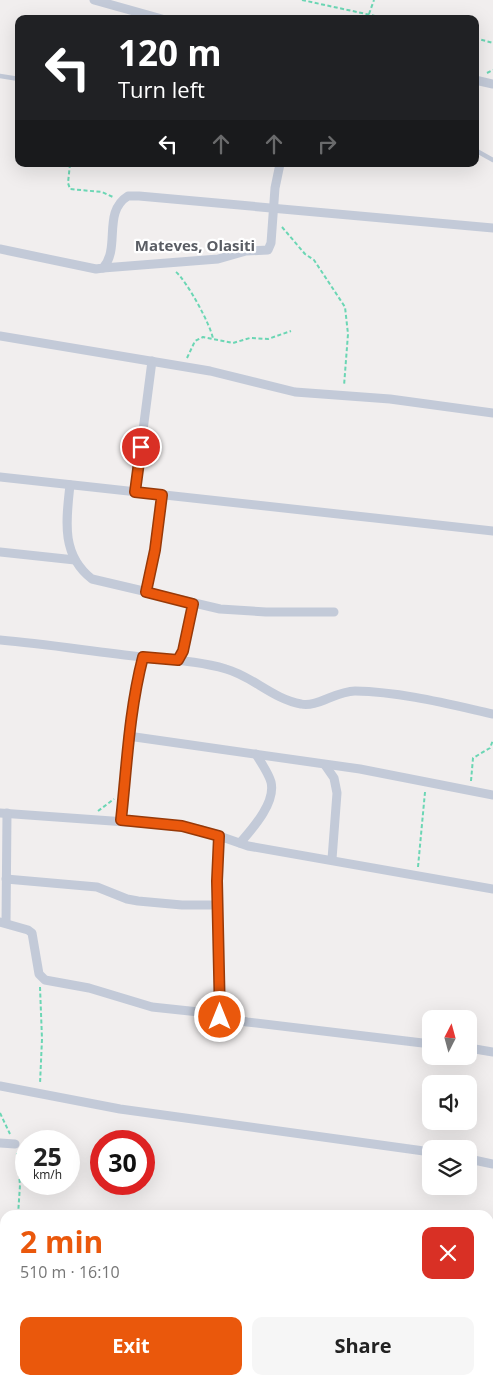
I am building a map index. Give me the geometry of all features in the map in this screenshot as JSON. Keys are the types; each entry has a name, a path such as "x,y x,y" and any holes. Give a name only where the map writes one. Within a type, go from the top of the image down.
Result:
{"street":[{"path":"94,0 148,15"},
{"path":"479,81 493,84"},
{"path":"0,249 96,269 218,259 246,251 268,250 272,243 280,167"},
{"path":"102,268 110,256 113,219 119,204 128,196 493,228"},
{"path":"0,336 232,376 275,388 322,395 390,399 493,413"},
{"path":"135,492 152,361"},
{"path":"0,477 493,531"},
{"path":"70,485 66,528 68,544 83,572 92,579 193,604 248,611 334,612"},
{"path":"146,592 155,550 162,495"},
{"path":"0,552 75,560"},
{"path":"178,660 183,651 193,604"},
{"path":"0,640 70,646 143,657 178,660 226,669 246,677 291,702 303,705 312,704 341,692 355,691 422,699 493,714"},
{"path":"121,820 128,736 136,683 143,657"},
{"path":"128,736 360,769 493,795"},
{"path":"240,843 255,823 270,795 270,782 256,754"},
{"path":"325,765 334,778 337,793 332,859"},
{"path":"422,1043 152,1007 89,988 45,980 40,977 32,933 3,922 6,879 4,813 121,820 182,826 240,843 493,889"},
{"path":"219,836 220,1017"},
{"path":"6,879 97,887 127,899 138,901 182,905 218,905"},
{"path":"478,1050 493,1052"},
{"path":"0,1086 120,1109 422,1151"},
{"path":"0,1143 15,1144"},
{"path":"477,1161 493,1164"}],"lane":[{"path":"0,76 15,78"},
{"path":"479,152 493,160"}],"path":[{"path":"302,0 373,15"},
{"path":"369,14 374,0"},
{"path":"479,39 493,43"},
{"path":"70,167 68,183 70,189 106,192 119,204"},
{"path":"273,218 305,254 314,260 345,306 348,334 343,395"},
{"path":"164,264 185,281 210,328 213,339"},
{"path":"183,367 195,341 203,338 233,343 250,338 268,339 291,331"},
{"path":"466,790 471,781 473,758 490,748 493,740"},
{"path":"417,874 425,791 433,783"},
{"path":"88,818 124,790"},
{"path":"39,1093 42,1061 40,977"},
{"path":"0,1113 15,1144"},
{"path":"18,1210 19,1195"}],"district":[{"name":"Mateves, Olasiti","path":"195,245"}],"route":[{"path":"141,447 135,492 162,495 155,550 146,592 193,604 183,651 178,660 143,657 131,708 121,820 182,826 219,836 217,881 220,1017"}]}
